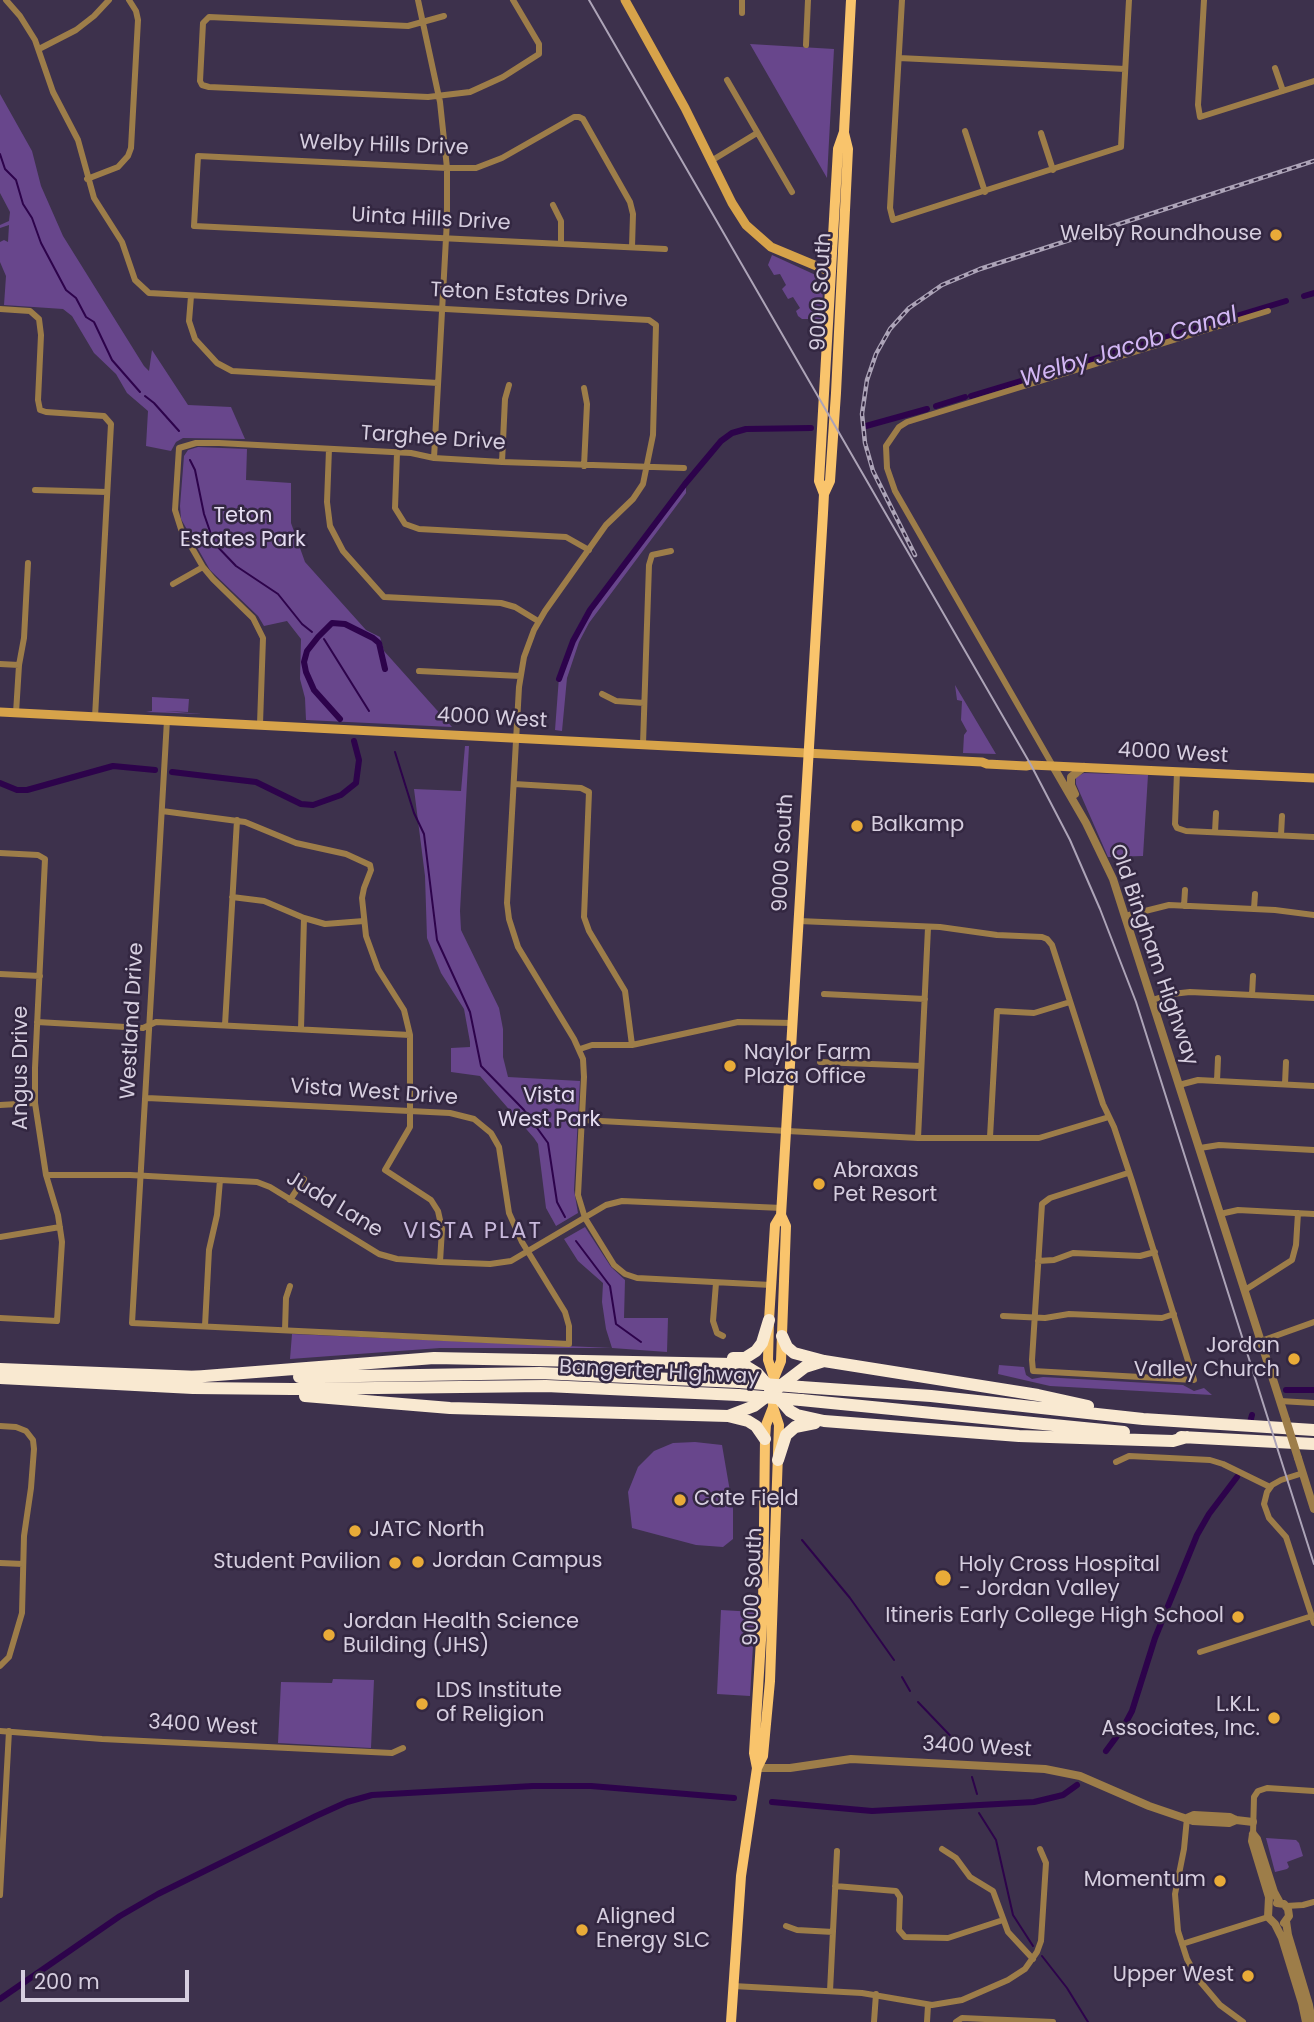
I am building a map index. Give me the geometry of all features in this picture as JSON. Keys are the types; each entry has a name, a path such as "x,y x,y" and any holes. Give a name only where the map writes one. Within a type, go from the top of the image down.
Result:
{"highway":[{"path":"683,1363 751,1355 762,1343 769,1320"},
{"path":"782,1336 787,1347 794,1353 824,1361 1038,1395 1143,1419"},
{"path":"192,1383 434,1358 744,1365 774,1384 785,1405 797,1415 824,1421 1019,1436 1173,1441 1187,1437"},
{"path":"728,1416 754,1406 774,1384 805,1367 824,1361"},
{"name":"Bangerter Highway","path":"0,1366 53,1376"},
{"name":"Bangerter Highway","path":"0,1379 53,1376 292,1389 535,1386 739,1389 931,1396 1143,1419 1314,1430"},
{"path":"192,1383 450,1408 728,1416 748,1421 756,1426 765,1439"},
{"name":"Bangerter Highway","path":"801,1393 1187,1437 1314,1444"},
{"path":"778,1460 783,1440 790,1431 800,1425 824,1421"}],"main road":[{"name":"9000 South","path":"774,1384 768,1360 769,1320 775,1225 781,1211 824,494 830,481 836,393 848,149 844,132 851,0"},
{"path":"629,1 736,212 757,237 780,252 831,271 836,277 833,359 836,393"},
{"name":"9000 South","path":"824,494 819,481 838,149 844,132"},
{"name":"4000 West","path":"0,712 982,762 995,765 1314,778"},
{"name":"9000 South","path":"757,1768 754,1753 763,1608 765,1439 766,1425 773,1407 774,1384 781,1361 786,1226 781,1211"},
{"name":"9000 South","path":"731,2022 741,1876 757,1768 763,1756 769,1692 779,1425 773,1407"}],"street":[{"path":"6,0 25,23 39,49 53,92 78,140 87,179 118,167 131,148 138,20 136,10 129,0"},
{"path":"39,49 76,30 109,0"},
{"path":"418,0 439,97 447,168 446,239 434,458"},
{"path":"444,16 408,26 212,16 206,18 203,23 200,78 206,86 439,97 461,94 486,86 535,58 540,52 539,44 513,0"},
{"path":"742,0 742,13"},
{"path":"806,45 808,0"},
{"path":"902,0 890,208 893,220 1121,147 1129,0"},
{"path":"1204,0 1199,117 1314,81"},
{"path":"899,58 1125,69"},
{"path":"1275,68 1283,91"},
{"path":"727,80 792,192"},
{"name":"Welby Hills Drive","path":"194,226 198,156 476,168 494,162 574,117 579,117 630,202 633,214 632,247"},
{"path":"965,131 985,192"},
{"path":"711,161 757,133"},
{"path":"1041,133 1053,170"},
{"name":"Teton Estates Drive","path":"87,179 101,212 124,247 135,280 146,292 155,295 653,322 657,330 653,430 643,484 636,495 617,512 538,621 526,648 520,676 507,888 509,919 518,947 580,1049"},
{"path":"553,205 561,221 561,244"},
{"name":"Uinta Hills Drive","path":"194,226 665,249"},
{"path":"191,296 190,321 195,339 217,363 232,371 438,383"},
{"path":"0,309 30,311 41,324 40,410 101,415 108,419 111,427 94,717"},
{"name":"Old Bingham Highway","path":"1268,312 907,422 899,426 886,446 887,468 895,491 1086,823 1111,874 1314,1509"},
{"path":"502,462 505,399 509,385"},
{"path":"584,388 587,404 584,466"},
{"name":"Targhee Drive","path":"203,567 181,528 176,510 179,448 196,443 397,453 502,462 684,468"},
{"path":"330,449 327,508 333,533 343,551 384,597 501,603 515,607 538,621"},
{"path":"397,453 395,508 405,524 419,529 566,537 589,550"},
{"path":"35,490 107,492"},
{"path":"643,744 650,559 655,553 671,551"},
{"path":"16,713 28,563"},
{"path":"173,584 203,567 253,618 261,630 264,647 260,724"},
{"path":"0,664 19,665"},
{"path":"419,671 520,676"},
{"path":"602,694 615,701 644,703"},
{"name":"Westland Drive","path":"167,720 132,1323 205,1326"},
{"path":"1084,767 1074,773 1070,781 1086,823"},
{"path":"1177,772 1177,828 1314,837"},
{"path":"514,784 581,788 586,789 589,794 584,917 589,931 625,991 632,1045"},
{"path":"162,811 252,824 296,844 359,858 371,868 363,888 364,921 373,959 404,1010 410,1035 411,1111 407,1135 384,1170 431,1200 438,1211 442,1229 440,1262"},
{"path":"1214,832 1216,813"},
{"path":"1281,835 1282,816"},
{"path":"225,1025 237,820"},
{"name":"Angus Drive","path":"0,853 38,855 45,859 35,1103 46,1175 61,1227 62,1242 57,1321 0,1318"},
{"path":"1184,906 1185,890"},
{"path":"1254,909 1255,894"},
{"path":"232,897 264,901 326,924 364,921"},
{"path":"1125,916 1160,906 1254,909 1314,915"},
{"path":"301,1029 304,918"},
{"path":"799,921 940,927 1047,939 1052,945 1103,1104 1109,1117 1155,1252 1194,1380 1033,1371 1034,1318 1041,1211 1044,1202 1128,1173"},
{"path":"918,1138 928,928"},
{"path":"0,974 40,976"},
{"path":"1252,995 1253,976"},
{"path":"1152,1000 1181,992 1314,998"},
{"path":"824,994 925,999"},
{"path":"990,1137 997,1011 1034,1013 1070,1002"},
{"path":"37,1022 143,1028 156,1022 410,1035"},
{"path":"771,1286 637,1278 625,1274 614,1265 585,1218 578,1188 584,1067 580,1049 592,1045 632,1045 726,1023 793,1023"},
{"path":"1217,1081 1218,1058"},
{"path":"820,1062 921,1066"},
{"path":"1285,1084 1286,1062"},
{"path":"1179,1085 1192,1081 1217,1081 1314,1086"},
{"name":"Vista West Drive","path":"147,1098 411,1111 465,1115 474,1119 491,1133 501,1156 509,1213 528,1252 568,1318 569,1344 285,1330"},
{"path":"0,1105 35,1103"},
{"path":"582,1120 918,1138 1039,1138 1109,1117"},
{"path":"1199,1148 1212,1144 1314,1150"},
{"name":"Judd Lane","path":"46,1175 142,1175 264,1184 379,1254 397,1259 440,1262 502,1263 528,1252 611,1203 627,1200 781,1211"},
{"path":"290,1200 304,1179"},
{"path":"220,1180 217,1215 209,1250 205,1326 285,1330 286,1298 290,1286"},
{"path":"1220,1214 1234,1210 1314,1214"},
{"path":"1245,1290 1292,1260 1298,1213"},
{"path":"0,1237 61,1227"},
{"path":"1038,1261 1080,1253 1140,1256 1155,1252"},
{"path":"716,1283 713,1321 717,1332 723,1336"},
{"path":"1003,1316 1034,1318 1069,1314 1162,1318 1174,1314"},
{"path":"1261,1341 1314,1322"},
{"path":"1280,1401 1314,1403"},
{"path":"0,1426 23,1429 31,1437 34,1449 24,1536 24,1592 20,1622 9,1657 1,1665"},
{"path":"1116,1462 1129,1456 1210,1461 1223,1464 1270,1488"},
{"path":"1200,1652 1313,1620 1286,1537 1265,1511 1265,1501 1270,1488 1279,1481 1303,1473"},
{"path":"0,1563 23,1564"},
{"name":"3400 West","path":"0,1731 102,1739 391,1753 403,1748"},
{"path":"0,1895 9,1731"},
{"name":"3400 West","path":"757,1768 790,1768 851,1759 1045,1769 1080,1776 1149,1806 1186,1818 1194,1815 1230,1817 1253,1822"},
{"path":"1268,1917 1268,1894 1252,1841 1254,1797 1258,1791 1267,1788 1314,1791"},
{"path":"1186,1818 1185,1843 1175,1894 1176,1917 1182,1944 1192,1969 1205,1989 1220,2005 1243,2022"},
{"path":"1253,1834 1258,1839 1274,1892 1283,1904 1288,1919 1288,1935 1308,1999 1312,2022"},
{"path":"942,1849 956,1858 970,1877 993,1891 1011,1937 1033,1959"},
{"path":"733,1986 876,1994 928,2005 957,2001 987,1990 1017,1975 1033,1959 1039,1948 1046,1863 1040,1849"},
{"path":"830,1991 837,1851"},
{"path":"835,1886 896,1891 900,1899 899,1930 905,1937 948,1938 1003,1920"},
{"path":"1269,1907 1314,1902"},
{"path":"1275,1924 1288,1919 1303,1905"},
{"path":"1182,1944 1268,1917"},
{"path":"1268,1917 1282,1938 1306,2022"},
{"path":"786,1926 797,1930 833,1932"},
{"path":"874,2022 876,1994"},
{"path":"927,2022 928,2005"},
{"path":"958,2020 1054,2022"}],"green space":[{"path":"750,44 834,49 827,178"},
{"path":"0,94 32,151 41,186 63,236 144,366 149,371 152,350 188,405 231,407 245,439 183,438 176,442 171,451 146,446 148,411 127,393 116,374 94,353 72,316 63,309 4,305 6,276 0,262 0,242 8,242 9,225 0,228 0,225 9,221 10,212 0,193"},
{"path":"772,255 820,277 823,283 822,319 802,319 798,316 796,311 800,308 793,297 788,299 782,289 786,285 780,274 774,275 768,265"},
{"name":"Teton Estates Park","path":"198,447 247,449 246,480 291,483 291,523 305,562 366,630 380,637 384,651 452,727 306,720 305,698 300,679 301,639 287,621 264,626 258,616 210,570 181,519 184,456 188,450"},
{"path":"686,480 686,493 589,623 579,642 567,678 562,731 555,730 559,677 571,640 582,619"},
{"path":"955,685 996,754 963,753 964,735 967,731 961,720 962,701 957,700"},
{"path":"152,697 189,699 188,712 165,711 202,714 146,712 152,711"},
{"name":"Vista West Park","path":"465,746 469,746 461,930 499,1008 503,1029 503,1057 508,1077 580,1081 574,1190 578,1213 556,1226 546,1208 538,1144 534,1138 480,1076 451,1072 451,1048 470,1047 470,1042 464,1009 441,973 427,938 425,876 414,789 461,791"},
{"path":"1084,773 1148,775 1143,856 1108,857 1076,784 1076,777"},
{"path":"585,1227 611,1267 625,1280 624,1318 668,1318 667,1352 612,1348 602,1302 603,1283 578,1261 564,1239"},
{"path":"292,1334 612,1348 440,1348 290,1359"},
{"path":"999,1365 1024,1367 1026,1375 1032,1379 1043,1377 1183,1385 1194,1391 1204,1388 1212,1395 1050,1386 998,1374"},
{"name":"Cate Field","path":"673,1443 722,1445 733,1509 733,1539 723,1547 696,1545 632,1528 628,1492 638,1467 654,1451"},
{"path":"721,1610 755,1612 750,1696 717,1694"},
{"path":"333,1679 374,1680 371,1748 278,1743 281,1682 332,1683"},
{"path":"1266,1838 1296,1840 1303,1856 1287,1862 1287,1869 1275,1872"}],"waterway":[{"path":"0,154 5,169 16,180 23,204 66,290 76,298 86,317 94,322 112,360 140,392"},
{"name":"Welby Jacob Canal","path":"1304,296 1314,293"},
{"name":"Welby Jacob Canal","path":"971,396 1286,301"},
{"path":"145,396 179,431"},
{"name":"Welby Jacob Canal","path":"936,406 965,397"},
{"name":"Welby Jacob Canal","path":"866,426 927,409"},
{"name":"Welby Jacob Canal","path":"559,679 573,641 590,610 685,484 721,441 732,433 746,429 811,428"},
{"path":"190,460 214,543 236,566 278,594 302,624 312,632"},
{"name":"Welby Jacob Canal","path":"340,719 314,690 306,672 304,662 307,651 318,637 332,623 345,624 379,643 385,669"},
{"path":"324,639 369,711"},
{"name":"Welby Jacob Canal","path":"172,772 256,782 301,804 313,805 341,795 356,783 359,760 354,741"},
{"path":"395,752 414,813 424,834 437,940 470,1012 481,1066 524,1110 548,1143 557,1202 565,1217"},
{"name":"Welby Jacob Canal","path":"0,783 17,790 27,790 113,766 155,770"},
{"path":"576,1241 610,1286 616,1324 641,1342"},
{"path":"1286,1390 1314,1390"},
{"path":"1249,1426 1252,1415"},
{"path":"1106,1751 1132,1711 1155,1638 1197,1535 1237,1477"},
{"path":"802,1540 850,1598 894,1660"},
{"path":"902,1677 910,1691"},
{"path":"918,1702 964,1753"},
{"path":"972,1777 977,1794"},
{"path":"772,1802 872,1811 1034,1802 1063,1795 1077,1785"},
{"path":"0,1999 120,1916 158,1894 316,1816 347,1802 372,1795 533,1786 591,1786 734,1798"},
{"path":"979,1813 996,1840 1013,1915 1033,1946"},
{"path":"1042,1956 1067,1988 1088,2022"}],"tram line":[{"path":"589,0 1031,765 1070,840 1136,1002 1314,1564"}],"railway":[{"path":"915,555 873,471 865,443 862,414 867,380 876,354 890,329 909,308 942,285 980,269 1314,161"}],"place":[{"name":"Welby Roundhouse","path":"1276,235"},
{"name":"Balkamp","path":"857,826"},
{"name":"Naylor Farm Plaza Office","path":"730,1066"},
{"name":"Abraxas Pet Resort","path":"819,1184"},
{"name":"Jordan Valley Church","path":"1294,1359"},
{"name":"Cate Field","path":"680,1500"},
{"name":"JATC North","path":"355,1531"},
{"name":"Jordan Campus","path":"418,1562"},
{"name":"Student Pavilion","path":"395,1563"},
{"name":"Holy Cross Hospital - Jordan Valley","path":"943,1578"},
{"name":"Itineris Early College High School","path":"1238,1617"},
{"name":"Jordan Health Science Building (JHS)","path":"329,1635"},
{"name":"LDS Institute of Religion","path":"422,1704"},
{"name":"L.K.L. Associates, Inc.","path":"1274,1718"},
{"name":"Momentum","path":"1220,1881"},
{"name":"Aligned Energy SLC","path":"582,1930"},
{"name":"Upper West","path":"1248,1976"}],"district":[{"name":"VISTA PLAT","path":"473,1232"}]}
